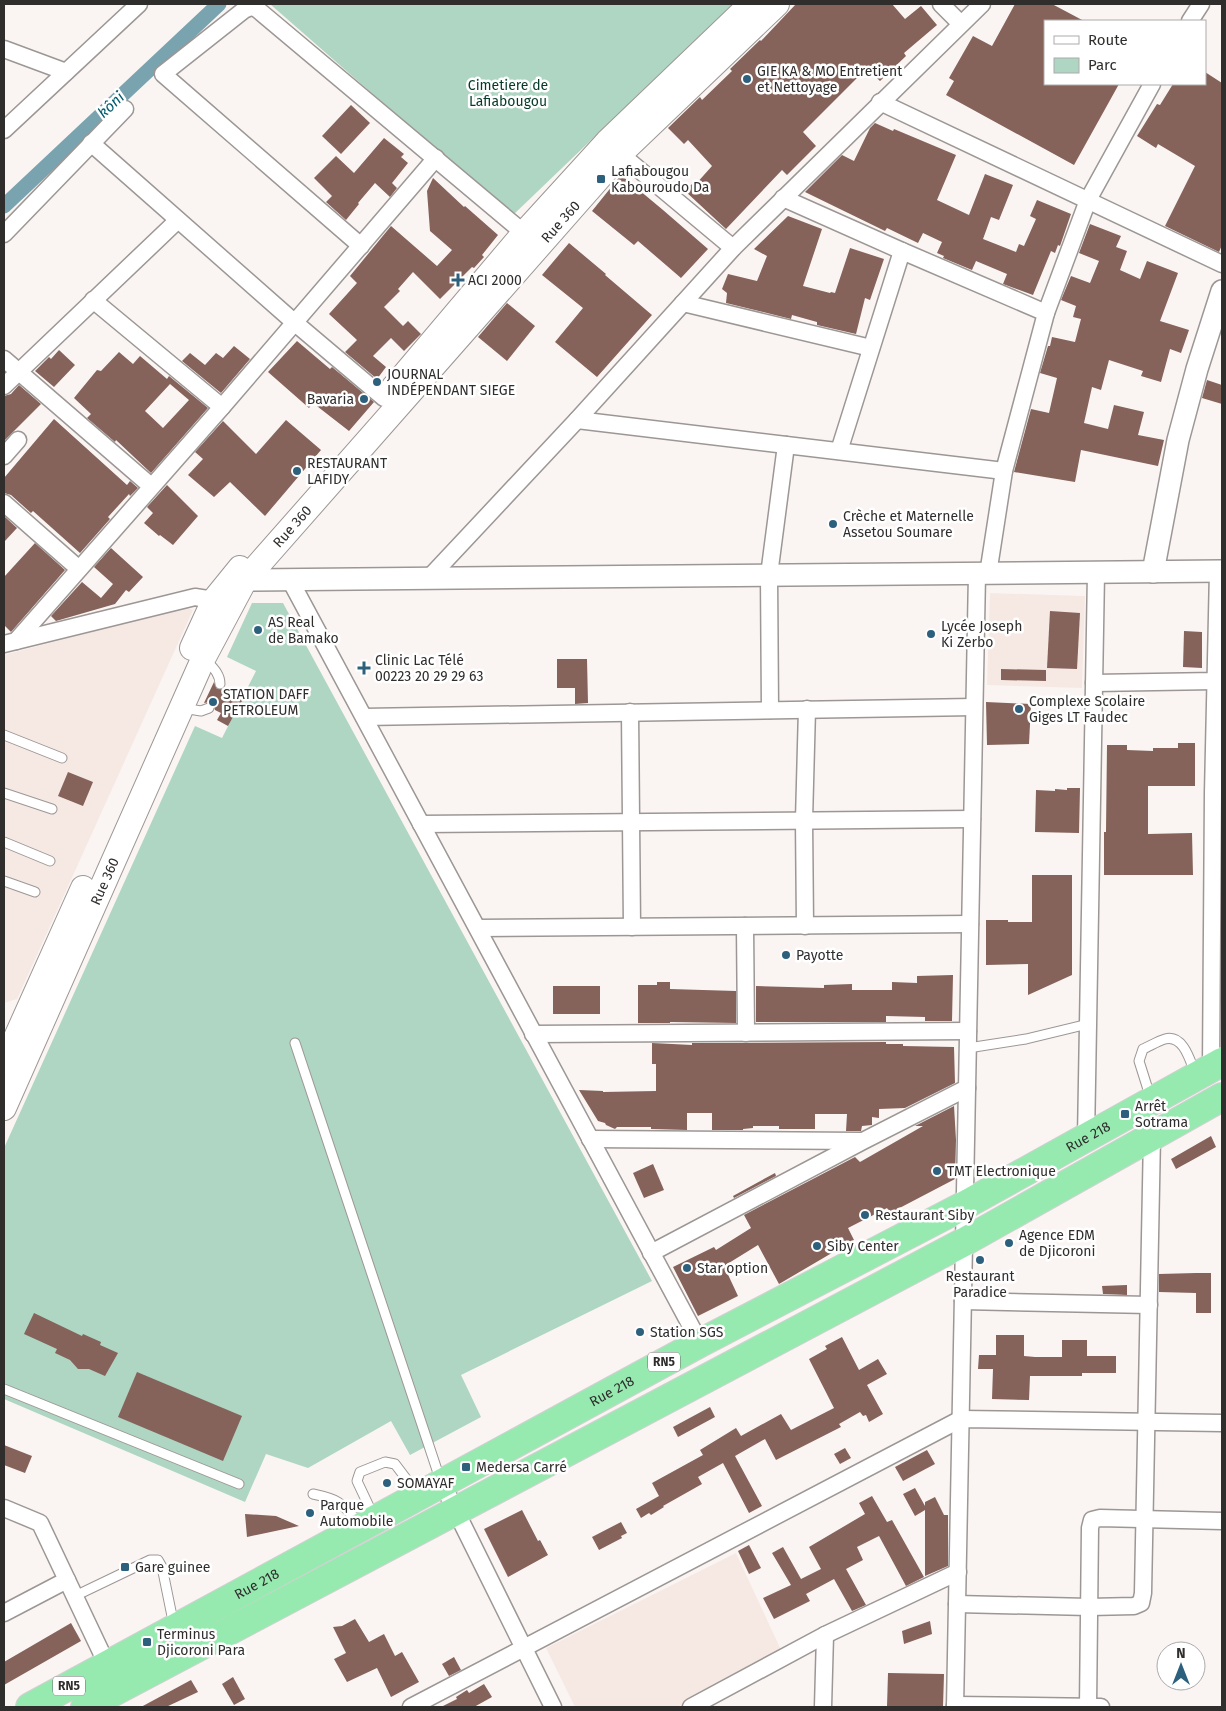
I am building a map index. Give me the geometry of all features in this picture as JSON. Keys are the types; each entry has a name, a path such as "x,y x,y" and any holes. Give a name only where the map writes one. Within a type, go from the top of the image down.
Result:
{"highway":[{"name":"Rue 218","path":"30,1707 700,1343 965,1205 1210,1069"},
{"name":"Rue 218","path":"85,1707 964,1242 1222,1097"}],"main road":[{"name":"Rue 360","path":"4,1064 214,600 241,577 613,148 751,4"},
{"name":"Rue 360","path":"4,1108 181,707 241,577 384,398 524,233 613,148 777,4"}],"street":[{"path":"4,130 139,4"},
{"path":"941,4 961,24"},
{"path":"428,579 577,420 733,248 982,4"},
{"path":"1191,20 1201,4"},
{"path":"360,246 163,74 244,10 251,7 258,9 524,233"},
{"path":"4,49 66,72"},
{"path":"1102,1707 955,1706 974,707 982,574 1004,471 1046,312 1088,200 1151,85"},
{"path":"880,102 1222,264"},
{"path":"4,234 126,109"},
{"path":"91,143 294,322 384,398"},
{"path":"613,148 733,248"},
{"path":"10,643 79,569 222,407 436,158"},
{"path":"783,198 1046,312"},
{"path":"4,386 178,220"},
{"path":"839,451 902,251"},
{"path":"1153,572 1178,440 1196,369 1222,291"},
{"path":"93,300 222,407"},
{"path":"683,303 871,348"},
{"path":"4,359 151,486"},
{"path":"577,420 1004,471"},
{"path":"4,456 18,440"},
{"path":"770,710 769,576 786,445"},
{"path":"4,503 79,569"},
{"path":"241,577 290,580 1220,571 1218,791 1210,1069"},
{"path":"1086,1138 1096,573"},
{"path":"290,580 700,1343"},
{"path":"10,643 195,597 214,600"},
{"path":"1094,683 1219,679"},
{"path":"364,717 974,707"},
{"path":"805,926 804,820 807,709"},
{"path":"630,712 632,927"},
{"path":"421,824 972,819"},
{"path":"478,928 970,924"},
{"path":"745,926 746,1033"},
{"path":"533,1034 968,1031"},
{"path":"651,1253 862,1141 967,1088"},
{"path":"957,1604 1134,1606 1141,1603 1143,1593 1145,1520 1152,1136"},
{"path":"590,1139 862,1141"},
{"path":"963,1301 1149,1305"},
{"path":"421,1705 524,1648 961,1418 1222,1423"},
{"path":"430,1489 456,1511 552,1707"},
{"path":"4,1508 40,1522 119,1690"},
{"path":"1088,1707 1090,1528 1092,1520 1100,1518 1222,1521"},
{"path":"691,1707 825,1635 958,1572"},
{"path":"4,1613 67,1580"},
{"path":"823,1707 825,1635"}],"lane":[{"path":"204,657 218,673 220,684"},
{"path":"181,707 201,711 209,708"},
{"path":"4,735 62,758"},
{"path":"4,793 52,809"},
{"path":"4,842 50,861"},
{"path":"4,880 35,892"},
{"path":"968,1048 1026,1039 1088,1024"},
{"path":"1152,1102 1138,1061 1143,1050 1166,1038 1174,1039 1210,1069"},
{"path":"295,1043 430,1489"},
{"path":"4,1389 239,1484"},
{"path":"369,1523 357,1481 360,1472 385,1462 395,1464 430,1489"},
{"path":"313,1494 340,1502 369,1523"},
{"path":"74,1596 150,1560 158,1560 162,1567 175,1628"}],"shaded area":[{"path":"990,593 1085,596 1082,688 987,685"},
{"path":"185,607 193,610 17,999 4,1003 4,655"},
{"path":"736,1553 782,1652 677,1707 575,1707 546,1648"}],"green space":[{"name":"Cimetiere de Lafiabougou","path":"270,4 733,4 512,216"},
{"path":"252,603 283,603 652,1281 461,1375 481,1417 410,1455 391,1421 308,1468 266,1454 245,1502 4,1399 4,1148 195,726 222,738 256,671 227,657"}],"building":[{"path":"796,4 892,4 905,19 921,6 937,25 904,53 906,56 880,81 867,68 803,132 816,146 787,175 782,170 726,229 685,191 693,183 695,185 712,166 688,140 684,144 668,128 700,97 702,100 732,71 730,69 761,41"},
{"path":"1015,4 1052,4 1082,20 1044,20 1044,85 1118,85 1074,165 946,95 954,81 949,78 973,36 992,46"},
{"path":"1206,73 1222,83 1222,245 1219,252 1165,226 1195,166 1158,144 1156,148 1137,136 1157,104 1160,105 1172,85 1206,85"},
{"path":"351,105 370,123 341,154 322,136"},
{"path":"875,123 956,155 937,200 969,215 985,174 1013,185 999,220 991,217 983,239 1016,252 1019,244 1024,246 1036,219 1030,216 1037,200 1071,214 1060,246 1058,245 1055,253 1051,251 1033,295 1003,284 1007,274 976,261 972,270 943,258 944,256 937,253 942,242 923,233 918,243 887,228 885,231 805,192 842,155 854,161 870,128"},
{"path":"384,138 404,154 401,157 408,163 392,183 397,188 390,197 375,183 346,220 326,202 332,196 314,178 336,156 354,173"},
{"path":"621,175 708,249 681,278 638,241 634,245 592,211"},
{"path":"433,178 498,235 482,255 484,257 440,299 413,272 398,289 400,291 384,307 403,326 408,321 421,334 404,351 391,338 373,356 386,367 377,379 345,352 357,340 329,314 357,283 350,276 391,226 437,266 452,250 430,231 427,191"},
{"path":"788,216 822,229 803,286 835,293 850,248 884,259 870,300 865,298 856,334 817,325 817,322 792,315 791,319 726,303 727,293 722,289 728,274 757,281 767,256 754,249"},
{"path":"1090,224 1121,236 1116,247 1127,251 1120,270 1140,279 1147,261 1178,273 1160,321 1189,330 1181,353 1170,349 1161,382 1141,376 1143,371 1109,360 1101,390 1092,387 1084,423 1108,429 1114,405 1144,412 1138,435 1164,440 1158,466 1081,450 1075,482 1014,472 1031,409 1049,413 1057,378 1040,373 1052,337 1075,342 1081,319 1073,317 1076,306 1061,300 1071,276 1090,283 1099,261 1079,253"},
{"path":"569,243 652,315 597,377 555,342 583,308 542,275"},
{"path":"507,303 535,326 507,361 478,337"},
{"path":"297,341 374,402 349,431 313,403 309,408 268,372"},
{"path":"234,346 250,359 221,393 182,361 190,353 205,365 216,353 223,358"},
{"path":"59,350 75,365 54,387 35,371 49,357 51,359"},
{"path":"119,352 133,364 140,356 167,379 169,376 208,408 151,473 116,440 115,442 87,418 91,414 74,398 97,370 101,371","holes":["170,384 189,400 163,428 145,411"]},
{"path":"1207,380 1222,385 1222,404 1202,398"},
{"path":"19,385 41,404 4,441 4,396 11,394"},
{"path":"54,419 127,485 130,481 138,488 130,496 129,494 108,517 110,519 80,553 33,511 31,513 11,495 4,493 4,478"},
{"path":"286,420 321,450 265,516 230,482 214,497 188,475 203,459 195,452 223,421 256,454"},
{"path":"167,485 198,516 173,545 144,523 153,513 147,507"},
{"path":"4,516 17,528 4,542"},
{"path":"35,543 65,570 11,632 4,625 4,577"},
{"path":"111,548 143,577 129,592 126,590 115,604 56,621 51,616 82,582 101,598 113,584 94,567"},
{"path":"1050,611 1080,613 1077,669 1047,668"},
{"path":"1184,631 1202,632 1202,668 1183,667"},
{"path":"557,659 587,659 588,703 575,704 575,688 557,688"},
{"path":"1001,669 1046,670 1046,681 1001,680"},
{"path":"214,682 217,689 223,689 243,699 228,726 217,720 221,713 215,710 213,704 210,702 204,703"},
{"path":"986,702 1031,704 1029,744 987,745"},
{"path":"1178,743 1195,743 1195,786 1148,786 1148,834 1192,833 1193,875 1104,875 1107,745 1127,745 1127,750 1153,751 1153,748 1178,748"},
{"path":"68,772 93,782 83,806 58,796"},
{"path":"1067,788 1080,788 1079,833 1035,832 1036,790 1055,791 1055,789 1067,790"},
{"path":"1032,875 1072,875 1072,975 1028,995 1028,964 986,965 986,920 1032,922"},
{"path":"953,975 952,1021 925,1021 925,1017 886,1016 886,1022 756,1022 756,986 824,988 824,985 852,984 852,990 892,990 892,982 917,983 917,976"},
{"path":"657,982 670,982 670,989 736,991 736,1023 638,1023 638,985 657,985"},
{"path":"553,986 600,986 600,1014 553,1014"},
{"path":"886,1042 886,1044 903,1044 903,1046 954,1047 955,1083 905,1108 879,1109 879,1118 872,1117 872,1125 862,1126 861,1131 846,1131 847,1114 815,1114 815,1129 779,1129 779,1126 753,1126 753,1128 743,1130 712,1130 712,1113 687,1113 687,1130 651,1129 651,1127 617,1127 615,1129 598,1121 579,1090 603,1092 656,1091 656,1064 652,1064 652,1043 692,1045 692,1043"},
{"path":"954,1106 956,1140 955,1179 890,1213 887,1208 848,1228 854,1240 779,1284 758,1245 724,1266 738,1296 698,1316 673,1267 714,1247 716,1250 751,1228 744,1215 855,1157 860,1162 923,1126 915,1126"},
{"path":"1211,1136 1216,1147 1176,1169 1171,1159"},
{"path":"653,1164 664,1190 644,1198 633,1173"},
{"path":"775,1173 776,1176 734,1198 733,1196"},
{"path":"1211,1273 1211,1313 1196,1313 1196,1293 1159,1292 1159,1274"},
{"path":"1127,1285 1127,1295 1103,1294 1102,1286"},
{"path":"34,1313 82,1336 83,1334 101,1342 100,1345 118,1353 105,1376 89,1369 78,1369 70,1360 55,1353 57,1349 24,1334"},
{"path":"996,1335 1024,1335 1024,1356 1035,1357 1062,1357 1062,1340 1087,1340 1087,1356 1116,1356 1116,1373 1082,1373 1082,1376 1030,1376 1029,1400 992,1399 993,1369 978,1369 979,1355 996,1355"},
{"path":"842,1337 859,1370 878,1359 887,1374 867,1385 883,1414 869,1422 866,1415 863,1416 860,1412 839,1424 841,1427 776,1460 765,1439 735,1456 762,1506 749,1513 723,1463 698,1477 702,1484 651,1515 649,1513 641,1518 636,1509 659,1496 652,1483 703,1455 700,1450 736,1428 741,1436 781,1414 791,1430 834,1408 809,1359 827,1349 825,1346"},
{"path":"137,1372 242,1416 223,1461 118,1417"},
{"path":"710,1407 715,1417 678,1437 673,1427"},
{"path":"4,1445 32,1456 25,1473 4,1465"},
{"path":"845,1448 851,1458 840,1464 834,1454"},
{"path":"927,1450 935,1464 903,1481 895,1467"},
{"path":"915,1488 925,1506 925,1502 935,1497 944,1515 948,1515 948,1566 925,1576 925,1510 915,1516 903,1494"},
{"path":"872,1496 887,1522 892,1520 924,1577 906,1586 879,1536 857,1547 863,1560 846,1569 866,1605 852,1611 834,1579 806,1594 810,1601 774,1619 763,1598 791,1585 772,1553 783,1547 801,1579 821,1569 809,1547 865,1514 859,1503"},
{"path":"522,1510 538,1541 540,1540 548,1555 508,1577 484,1529"},
{"path":"245,1514 276,1516 299,1526 247,1537"},
{"path":"621,1522 627,1533 621,1536 622,1538 599,1550 592,1537"},
{"path":"749,1545 761,1568 749,1574 738,1551"},
{"path":"355,1619 369,1642 384,1634 395,1656 402,1652 419,1682 391,1697 377,1668 347,1682 334,1659 346,1653 333,1627 342,1626"},
{"path":"930,1621 932,1634 904,1644 902,1631"},
{"path":"71,1623 81,1641 4,1685 4,1662"},
{"path":"454,1657 461,1670 449,1676 442,1664"},
{"path":"888,1673 944,1674 943,1707 887,1707"},
{"path":"233,1677 245,1699 234,1705 222,1684"},
{"path":"191,1680 198,1692 166,1707 141,1707"},
{"path":"484,1684 492,1697 474,1707 441,1707 457,1699 456,1697 467,1690 469,1693"}],"waterway":[{"name":"kôni","path":"4,206 219,4"}],"place":[{"name":"GIE KA & MO Entretient et Nettoyage","path":"747,79"},
{"name":"Lafiabougou Kabouroudo Da","path":"601,179"},
{"name":"ACI 2000","path":"458,280"},
{"name":"JOURNAL INDÉPENDANT SIEGE","path":"377,382"},
{"name":"Bavaria","path":"364,399"},
{"name":"RESTAURANT LAFIDY","path":"297,471"},
{"name":"Crèche et Maternelle Assetou Soumare","path":"833,524"},
{"name":"AS Real de Bamako","path":"258,630"},
{"name":"Lycée Joseph Ki Zerbo","path":"931,634"},
{"name":"Clinic Lac Télé 00223 20 29 29 63","path":"364,668"},
{"name":"STATION DAFF PETROLEUM","path":"213,702"},
{"name":"Complexe Scolaire Giges LT Faudec","path":"1019,709"},
{"name":"Payotte","path":"786,955"},
{"name":"Arrêt Sotrama","path":"1125,1114"},
{"name":"TMT Electronique","path":"937,1171"},
{"name":"Restaurant Siby","path":"865,1215"},
{"name":"Agence EDM de Djicoroni","path":"1009,1243"},
{"name":"Siby Center","path":"817,1246"},
{"name":"Restaurant Paradice","path":"980,1260"},
{"name":"Star option","path":"687,1268"},
{"name":"Station SGS","path":"640,1332"},
{"name":"Medersa Carré","path":"466,1467"},
{"name":"SOMAYAF","path":"387,1483"},
{"name":"Parque Automobile","path":"310,1513"},
{"name":"Gare guinee","path":"125,1567"},
{"name":"Terminus Djicoroni Para","path":"147,1642"}]}
